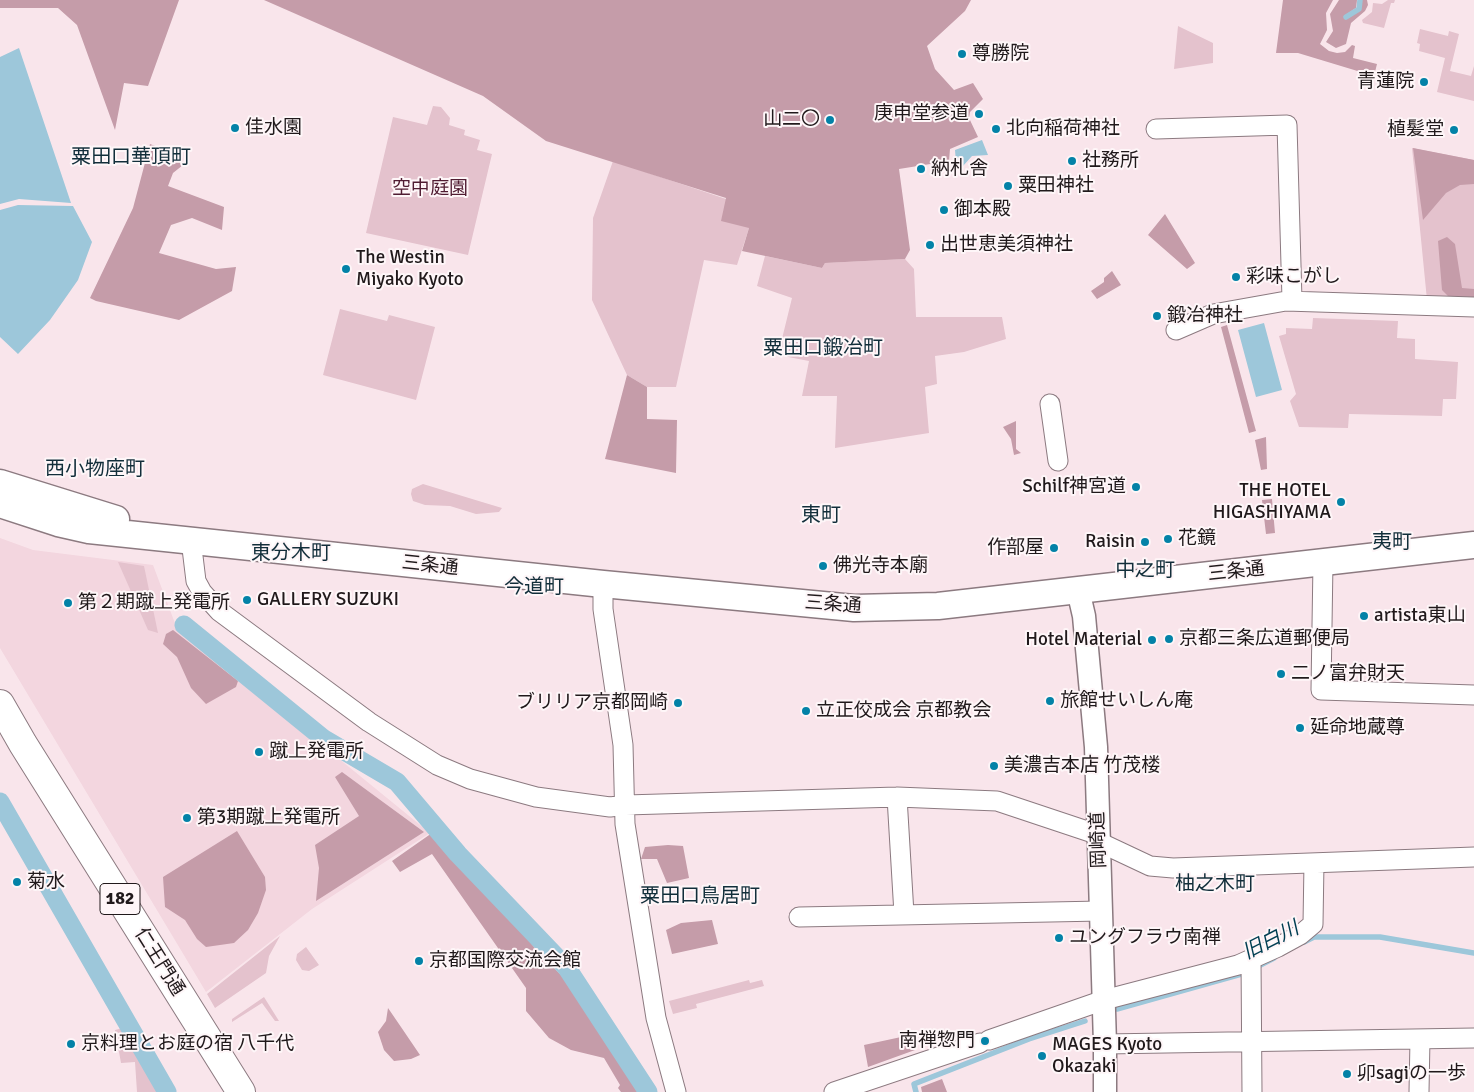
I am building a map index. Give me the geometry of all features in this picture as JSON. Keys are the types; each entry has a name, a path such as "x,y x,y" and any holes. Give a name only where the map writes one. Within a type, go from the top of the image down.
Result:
{"main road":[{"name":"三条通","path":"0,483 41,498 191,540"},
{"name":"三条通","path":"0,504 58,523 89,530 815,605 895,608 938,606 1474,545"},
{"path":"0,517 46,531 94,538 145,542 191,540"},
{"name":"仁王門通","path":"0,704 28,753 241,1092"}],"street":[{"path":"1156,129 1287,125 1292,300"},
{"path":"1176,330 1213,314 1292,300 1474,307"},
{"path":"1050,404 1058,461"},
{"path":"191,540 196,581 202,592 219,611 399,742 453,772 502,788 567,803 610,807 626,804 897,796 997,800 1099,838 1150,866 1173,868 1474,857"},
{"path":"1324,562 1321,690 1474,695"},
{"path":"603,584 603,609 623,746 626,804 625,824 656,1018 676,1092"},
{"name":"岡崎道","path":"1078,590 1084,616 1096,747 1105,1092"},
{"path":"897,796 904,914"},
{"path":"834,1092 1104,1000 1238,965 1251,967 1313,924 1314,863"},
{"path":"799,917 1101,911"},
{"path":"1251,967 1252,1092"},
{"path":"1105,1044 1474,1038"},
{"path":"1419,1092 1420,1039"}],"shaded area":[{"path":"0,0 179,0 148,86 124,83 115,130 77,25 58,8 0,8"},
{"path":"264,0 971,0 965,11 927,46 935,69 954,90 973,83 983,99 970,112 969,118 978,137 950,149 949,161 899,169 910,250 905,259 825,263 822,268 742,251 749,228 721,221 726,198 546,141 483,96"},
{"path":"1283,0 1333,0 1326,13 1327,30 1320,44 1329,51 1337,53 1345,52 1352,45 1355,46 1353,58 1377,64 1374,76 1298,53 1276,53"},
{"path":"1339,0 1357,0 1356,8 1344,16 1347,19 1360,10 1362,0 1367,0 1368,5 1365,11 1351,23 1346,44 1336,48 1326,42 1333,31 1330,14"},
{"path":"150,144 182,156 183,165 173,173 168,186 224,207 222,230 192,218 171,225 159,253 216,269 236,267 232,291 179,320 90,298 133,208"},
{"path":"1413,148 1474,160 1474,184 1460,185 1446,193 1423,220"},
{"path":"1165,214 1195,263 1187,269 1148,235"},
{"path":"1447,237 1455,244 1462,288 1474,289 1474,297 1448,296 1442,290 1438,241"},
{"path":"1112,271 1121,285 1097,299 1091,291 1104,282 1104,278"},
{"path":"1227,325 1256,431 1249,433 1221,327"},
{"path":"627,375 647,387 647,419 677,420 676,473 605,459"},
{"path":"1016,421 1016,449 1021,453 1014,455 1011,439 1003,427"},
{"path":"1266,437 1267,469 1261,470 1255,440"},
{"path":"1272,499 1275,533 1266,534 1262,500"},
{"name":"蹴上発電所","path":"0,538 33,550 153,565 176,626 430,833 312,909 206,992 0,648"},
{"path":"173,630 238,681 236,687 206,704 191,688 177,657 163,644 166,634"},
{"path":"342,772 424,832 316,901 319,868 315,845 359,816 335,777"},
{"path":"237,831 265,877 266,890 258,913 248,930 234,943 206,947 197,939 185,920 165,907 163,877"},
{"path":"432,833 476,882 491,892 538,952 562,976 643,1092 621,1092 618,1088 620,1085 604,1058 571,1050 549,1038 526,1011 526,988 432,854 400,872 392,861"},
{"path":"683,846 689,878 667,883 657,859 641,859 645,847"},
{"path":"712,920 718,944 672,954 666,930 681,923"},
{"path":"388,1008 420,1055 411,1059 394,1061 384,1050 378,1032 386,1021"},
{"path":"915,1034 915,1050 868,1067 864,1045"},
{"path":"942,1079 947,1092 922,1092 921,1087"}],"green space":[{"path":"1388,0 1395,0 1394,3 1391,3 1384,28 1363,23 1362,20 1372,12 1373,3 1382,4"},
{"path":"1178,26 1213,43 1213,63 1174,69"},
{"path":"1420,29 1448,36 1449,31 1459,34 1450,71 1471,76 1474,66 1474,101 1437,92 1445,58 1419,51 1420,44 1417,43"},
{"name":"空中庭園","path":"433,106 441,107 450,118 449,125 465,130 464,135 480,140 477,150 492,154 468,255 366,233 393,117 427,125"},
{"path":"1412,148 1474,160 1474,301 1427,300"},
{"path":"613,161 726,199 749,228 737,265 704,260 676,387 647,387 627,375 592,300 593,218"},
{"path":"765,256 822,268 825,263 905,259 914,269 916,317 1002,317 1006,339 964,352 935,356 937,384 925,387 929,433 835,448 837,396 802,396 809,361 778,355 792,298 757,286"},
{"path":"340,309 387,321 389,315 435,327 416,400 323,375"},
{"path":"1313,318 1398,321 1397,338 1415,339 1415,359 1458,362 1456,399 1443,399 1442,416 1349,414 1348,428 1299,427 1290,401 1296,394 1279,336 1286,334 1286,328 1312,329"},
{"path":"423,484 502,508 499,512 476,514 450,506 425,505 413,501 412,489"},
{"path":"118,562 144,566 158,633 148,630"},
{"path":"280,936 269,956 266,973 215,1008 207,994"},
{"path":"306,947 319,965 309,971 302,970 296,960 297,954"},
{"path":"749,980 750,983 762,980 764,986 696,1004 697,1008 673,1014 669,1001"},
{"path":"264,997 279,1021 275,1021 262,1003 232,1022 232,1019"},
{"path":"127,1027 164,1092 137,1092 135,1062 121,1063 115,1030"}],"water":[{"path":"19,48 71,203 19,199 0,204 0,57"},
{"path":"982,140 988,155 972,156 963,166 956,163 955,150"},
{"path":"18,205 73,206 92,242 78,280 50,320 18,354 0,337 0,210"},
{"path":"1264,323 1282,390 1256,397 1238,330"}],"waterway":[{"path":"1346,17 1359,9 1360,0"},
{"path":"184,625 324,739 397,782 458,854 567,968 648,1092"},
{"path":"0,802 167,1092"},
{"name":"旧白川","path":"1304,942 1314,937 1380,937 1474,953"},
{"name":"旧白川","path":"1117,1009 1245,973 1274,958"},
{"name":"旧白川","path":"916,1092 914,1084 1029,1039 1085,1021"}],"place":[{"name":"尊勝院","path":"962,54"},
{"name":"青蓮院","path":"1424,82"},
{"name":"庚申堂参道","path":"979,114"},
{"name":"山二〇","path":"830,120"},
{"name":"佳水園","path":"235,128"},
{"name":"北向稲荷神社","path":"996,129"},
{"name":"植髪堂","path":"1454,130"},
{"name":"社務所","path":"1072,161"},
{"name":"納札舎","path":"921,169"},
{"name":"粟田神社","path":"1008,186"},
{"name":"御本殿","path":"944,210"},
{"name":"出世恵美須神社","path":"930,245"},
{"name":"The Westin Miyako Kyoto","path":"346,269"},
{"name":"彩味こがし","path":"1236,277"},
{"name":"鍛冶神社","path":"1157,316"},
{"name":"Schilf神宮道","path":"1136,487"},
{"name":"THE HOTEL HIGASHIYAMA","path":"1341,502"},
{"name":"花鏡","path":"1168,539"},
{"name":"Raisin","path":"1145,542"},
{"name":"作部屋","path":"1054,548"},
{"name":"佛光寺本廟","path":"823,566"},
{"name":"GALLERY SUZUKI","path":"247,600"},
{"name":"第２期蹴上発電所","path":"68,603"},
{"name":"artista東山","path":"1364,616"},
{"name":"京都三条広道郵便局","path":"1169,639"},
{"name":"Hotel Material","path":"1152,640"},
{"name":"二ノ富弁財天","path":"1281,674"},
{"name":"旅館せいしん庵","path":"1050,701"},
{"name":"ブリリア京都岡崎","path":"678,703"},
{"name":"立正佼成会 京都教会","path":"806,711"},
{"name":"延命地蔵尊","path":"1300,728"},
{"name":"蹴上発電所","path":"259,752"},
{"name":"美濃吉本店 竹茂楼","path":"994,766"},
{"name":"第3期蹴上発電所","path":"187,818"},
{"name":"菊水","path":"17,882"},
{"name":"ユングフラウ南禅","path":"1059,938"},
{"name":"京都国際交流会館","path":"419,961"},
{"name":"南禅惣門","path":"985,1041"},
{"name":"京料理とお庭の宿 八千代","path":"71,1044"},
{"name":"MAGES Kyoto Okazaki","path":"1042,1056"},
{"name":"卯sagiの一歩","path":"1347,1074"}],"district":[{"name":"粟田口華頂町","path":"131,158"},
{"name":"粟田口鍛冶町","path":"823,349"},
{"name":"西小物座町","path":"95,470"},
{"name":"東町","path":"821,516"},
{"name":"夷町","path":"1392,543"},
{"name":"東分木町","path":"291,554"},
{"name":"中之町","path":"1145,571"},
{"name":"今道町","path":"534,588"},
{"name":"柚之木町","path":"1215,885"},
{"name":"粟田口鳥居町","path":"700,897"}]}
